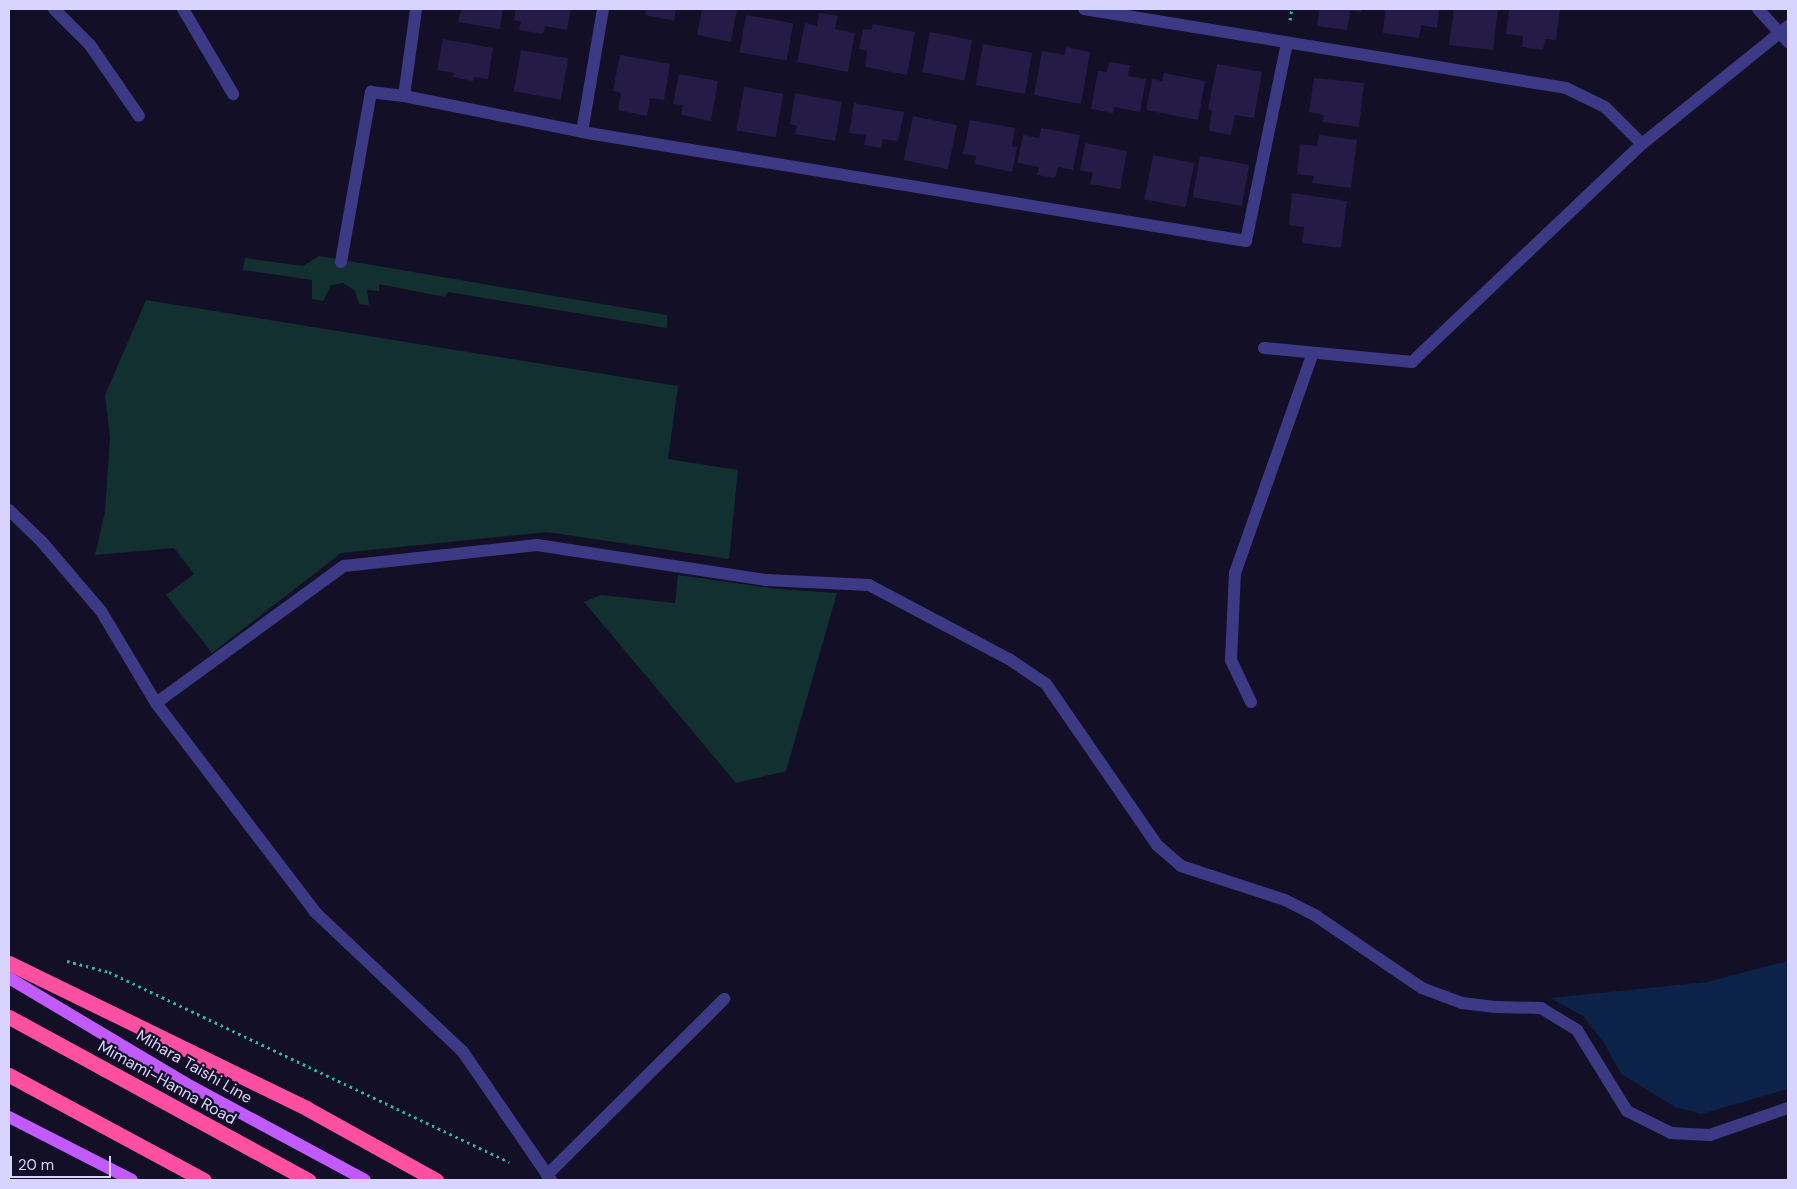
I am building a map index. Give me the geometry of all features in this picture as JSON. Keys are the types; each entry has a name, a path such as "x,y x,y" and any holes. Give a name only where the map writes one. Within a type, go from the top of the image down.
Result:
{"highway":[{"path":"9,963 306,1108 436,1180"},
{"name":"Mimami-Hanna Road","path":"9,1017 308,1180"},
{"path":"9,1075 204,1180"}],"main road":[{"name":"Mihara Taishi Line","path":"9,978 185,1083 365,1180"},
{"path":"9,1117 132,1180"}],"street":[{"path":"54,9 90,44 139,116"},
{"path":"183,9 233,94"},
{"path":"404,96 416,9"},
{"path":"582,132 603,9"},
{"path":"1084,9 1566,88 1605,107 1642,144"},
{"path":"1264,348 1412,362 1642,144 1786,34 1758,9"},
{"path":"341,262 371,92 404,96 582,132 1246,241 1287,43"},
{"path":"1251,702 1231,660 1235,573 1313,353"},
{"path":"9,510 42,542 101,611 156,703 316,912 463,1052 549,1178 724,999"},
{"path":"156,703 344,566 537,546 766,580 869,585 1009,659 1046,684 1157,845 1181,866 1285,900 1316,916 1422,988 1462,1003 1495,1007 1541,1008 1577,1030 1627,1111 1671,1133 1710,1135 1788,1108"}],"path":[{"path":"64,960 109,972 506,1161 549,1178"}],"green space":[{"path":"319,256 667,315 667,328 448,292 445,297 379,284 379,291 367,290 369,305 359,304 355,291 343,283 331,285 323,301 312,299 312,280 243,270 245,258 303,266"},
{"path":"146,300 678,386 668,459 738,470 729,559 547,532 341,553 212,653 166,595 194,574 174,548 95,555 105,512 110,437 105,395"},
{"path":"678,575 779,589 837,593 786,771 736,783 584,602 601,595 675,603"}],"water":[{"path":"1788,961 1788,1089 1701,1114 1675,1107 1621,1074 1604,1043 1583,1016 1550,998 1707,982"}],"building":[{"path":"461,9 503,9 500,29 458,22"},
{"path":"516,9 571,9 567,30 545,26 543,34 519,30 521,22 514,20"},
{"path":"646,9 676,9 674,21 645,15"},
{"path":"702,9 737,9 731,42 697,35"},
{"path":"1319,9 1362,9 1361,12 1350,11 1347,30 1317,26"},
{"path":"1381,9 1439,9 1437,28 1421,25 1419,38 1383,33 1385,11"},
{"path":"1454,9 1498,9 1493,50 1449,45"},
{"path":"1509,9 1560,9 1556,40 1545,39 1543,50 1522,47 1523,36 1506,34"},
{"path":"819,13 838,16 835,29 855,33 848,72 797,62 805,23 817,26"},
{"path":"746,15 793,23 787,61 739,52"},
{"path":"873,24 915,32 907,75 865,67 867,51 859,49 863,29 871,30"},
{"path":"930,32 972,40 964,80 922,72"},
{"path":"443,39 493,48 488,79 474,77 473,81 453,77 454,73 437,70"},
{"path":"983,44 1032,53 1025,94 976,85"},
{"path":"1066,47 1090,52 1081,104 1034,95 1042,51 1065,55"},
{"path":"521,50 568,58 561,100 514,91"},
{"path":"620,55 670,64 664,100 650,98 647,116 618,110 621,93 613,91"},
{"path":"1109,62 1130,65 1128,76 1146,79 1140,112 1114,107 1113,113 1091,109 1098,71 1107,72"},
{"path":"1217,64 1262,72 1254,118 1235,115 1231,135 1209,131 1212,111 1208,109"},
{"path":"1164,73 1205,81 1198,120 1146,110 1152,79 1162,81"},
{"path":"679,74 718,81 711,121 681,115 683,105 673,104"},
{"path":"1314,78 1364,83 1359,127 1323,122 1324,115 1309,112"},
{"path":"744,87 783,94 776,137 736,130"},
{"path":"795,93 842,102 835,141 795,134 797,126 790,124"},
{"path":"854,103 904,112 898,141 883,139 881,148 864,145 866,135 849,133"},
{"path":"913,116 957,125 948,169 904,160"},
{"path":"970,120 1015,128 1012,146 1017,147 1012,172 975,164 976,156 963,154"},
{"path":"1041,128 1080,135 1073,170 1058,167 1055,178 1037,175 1039,167 1017,163 1023,135 1039,138"},
{"path":"1319,135 1357,140 1351,188 1312,183 1314,176 1297,174 1300,144 1317,146"},
{"path":"1085,143 1127,151 1120,189 1090,184 1093,173 1080,170"},
{"path":"1153,155 1194,163 1186,207 1144,199"},
{"path":"1200,156 1249,165 1242,206 1193,197"},
{"path":"1292,193 1347,201 1341,248 1302,243 1304,227 1289,225"}]}
